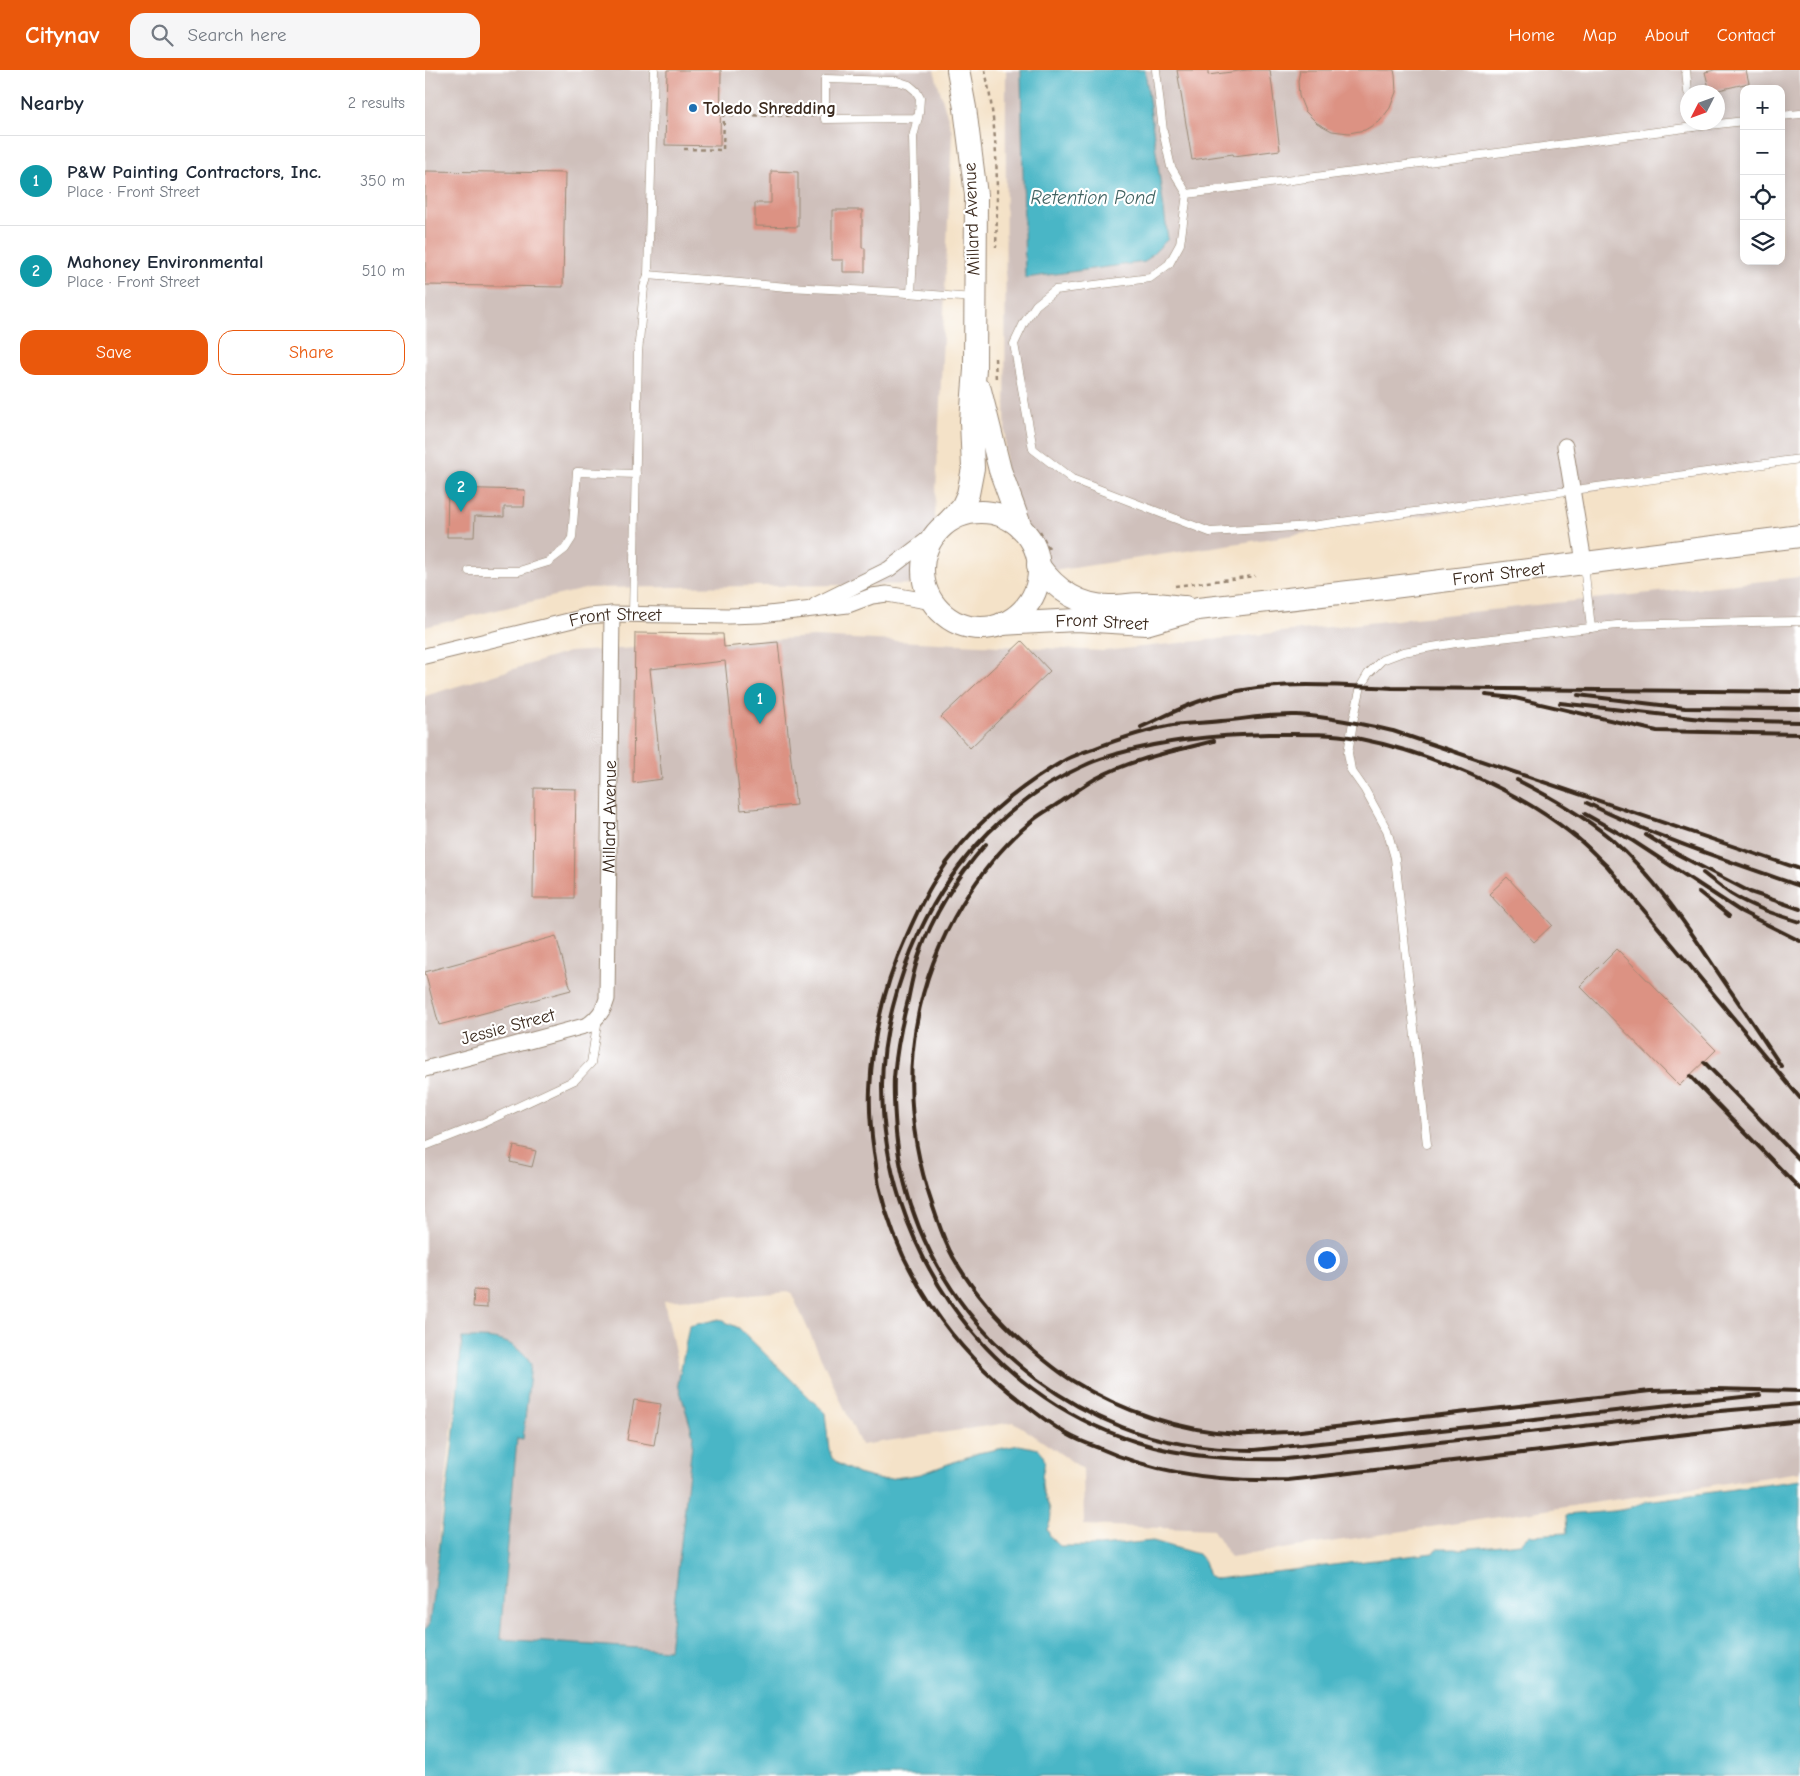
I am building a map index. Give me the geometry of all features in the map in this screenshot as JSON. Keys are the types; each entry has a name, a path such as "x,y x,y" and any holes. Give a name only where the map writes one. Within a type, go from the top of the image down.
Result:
{"street":[{"name":"Millard Avenue","path":"942,527 965,501 972,477 973,453 971,421 975,369 976,195 965,108 958,70"},
{"name":"Millard Avenue","path":"975,369 1000,470 1029,527"},
{"path":"1565,446 1584,562"},
{"path":"986,512 1005,517 1029,527 1033,545 1046,562 1031,598 1019,613 1002,624 984,628 966,626 945,615 933,602 925,584 923,565 928,546 942,527 967,514 986,512"},
{"name":"Front Street","path":"809,609 889,569 942,527"},
{"name":"Front Street","path":"1002,624 1077,620 1146,624 1199,609 1403,586 1800,536"},
{"name":"Front Street","path":"1046,562 1051,581 1063,592 1091,604 1112,606 1145,604 1199,609"},
{"name":"Front Street","path":"425,656 589,616 612,614 760,615 848,605 872,596 887,594 933,602"},
{"name":"Millard Avenue","path":"598,1016 603,1011 607,999 612,614"},
{"name":"Jessie Street","path":"425,1069 588,1025 598,1016"}],"lane":[{"path":"633,614 638,353 644,288 648,275 654,70"},
{"path":"1155,70 1163,131 1171,167 1187,194 1180,244 1169,264 1150,278 1055,290 1036,305 1024,323 1014,344 1033,449 1072,479 1210,532 1312,526 1800,459"},
{"path":"1686,70 1688,85"},
{"path":"911,293 915,219 913,137 917,118 920,98 916,90 909,85 897,81 825,79 825,119 917,118"},
{"path":"1785,116 1800,114"},
{"path":"1725,122 1740,121"},
{"path":"1187,194 1680,127"},
{"path":"648,275 787,287 974,298"},
{"path":"469,571 519,571 548,562 565,549 572,538 577,472 636,474"},
{"path":"1584,562 1591,628"},
{"path":"1427,1144 1395,858 1387,830 1365,790 1351,770 1348,752 1361,686 1368,674 1382,660 1403,652 1466,642 1617,625 1800,621"},
{"path":"425,1146 481,1124 575,1080 591,1063 598,1016"}],"path":[{"path":"985,70 992,103 996,139 998,196 996,247"},
{"path":"684,149 723,150 724,115 814,116"},
{"path":"995,354 997,388"},
{"path":"1029,527 1046,562"},
{"path":"1168,587 1255,576"}],"shaded area":[{"name":"Toledo Shredding","path":"425,70 934,70 952,132 932,584 589,588 425,627"},
{"path":"1006,70 1800,70 1800,459 1033,574 1005,504"},
{"path":"1800,577 1800,1472 1230,1557 1213,1530 1084,1525 1083,1469 1014,1422 861,1445 791,1292 664,1301 693,1435 669,1650 500,1639 517,1438 523,1439 494,1338 462,1339 429,1626 425,1630 425,696 569,652 813,637 1104,651"}],"water":[{"name":"Retention Pond","path":"1021,70 1145,70 1168,239 1145,262 1025,278"},
{"path":"719,1319 739,1328 825,1413 829,1449 832,1458 858,1474 881,1480 921,1474 978,1453 1019,1445 1039,1449 1045,1462 1042,1478 1043,1489 1051,1516 1047,1529 1050,1536 1060,1546 1100,1546 1153,1541 1198,1554 1204,1561 1209,1576 1216,1579 1433,1553 1436,1549 1462,1549 1520,1543 1530,1535 1567,1533 1566,1515 1614,1511 1627,1509 1647,1501 1800,1480 1800,1776 425,1776 425,1630 429,1626 453,1443 462,1338 483,1338 509,1343 524,1355 531,1364 523,1439 517,1438 500,1639 669,1650 693,1435 678,1384 689,1326"}],"building":[{"name":"Toledo Shredding","path":"667,70 721,70 720,146 665,145"},
{"path":"1177,70 1208,70 1208,75 1247,70 1270,70 1280,150 1192,160"},
{"path":"1300,70 1394,70 1396,92 1390,108 1380,121 1365,130 1349,133 1332,131 1317,123 1305,111 1299,96 1298,81"},
{"path":"1715,70 1746,70 1749,83 1725,89 1725,85 1708,85 1705,72"},
{"path":"425,171 565,173 563,287 425,285"},
{"path":"771,171 798,172 798,227 755,226 755,203 771,203"},
{"path":"832,210 862,210 862,248 865,248 865,272 843,272 843,260 832,260"},
{"path":"448,488 525,490 524,507 504,507 504,517 475,516 474,537 447,537"},
{"path":"635,633 723,634 724,647 778,642 796,805 741,810 725,661 650,669 662,779 633,783"},
{"path":"1022,641 1050,671 970,748 941,717"},
{"path":"534,788 576,789 574,898 533,898"},
{"path":"1507,877 1552,925 1534,942 1489,894"},
{"path":"556,936 571,990 439,1025 425,972"},
{"path":"1617,949 1716,1050 1679,1086 1580,986"},
{"path":"514,1146 536,1151 532,1167 510,1162"},
{"path":"474,1290 487,1291 487,1308 473,1307"},
{"path":"634,1400 661,1404 654,1445 627,1440"}],"railway":[{"path":"1141,727 1177,710 1223,694 1271,686 1319,685 1392,688 1800,692"},
{"path":"1486,695 1515,698 1657,731 1800,734"},
{"path":"1578,695 1685,708 1800,709"},
{"path":"1560,703 1710,720 1800,722"},
{"path":"1800,869 1381,728 1321,717 1288,715 1179,724 1152,729 1076,755 1048,770 994,811 977,827 948,861 920,907 892,972 877,1030 871,1070 870,1098 871,1128 878,1182 888,1218 900,1249 915,1278 951,1333 997,1381 1049,1423 1083,1442 1145,1465 1168,1471 1215,1478 1288,1480 1800,1421"},
{"path":"1800,1098 1607,866 1581,841 1549,817 1470,774 1412,752 1356,738 1301,734 1212,737 1138,748 1093,762 1062,777 1036,793 1011,812 968,855 933,906 919,933 904,969 888,1027 882,1086 887,1145 901,1202 923,1256 952,1306 989,1350 1032,1388 1082,1419 1137,1442 1192,1455 1248,1459 1286,1459 1709,1412 1800,1404"},
{"path":"1214,741 1153,756 1109,772 1095,779 1032,821 1003,849 969,892 943,940 928,977 918,1014 913,1052 911,1091 914,1129 922,1168 933,1207 950,1251 969,1282 998,1317 1051,1366 1111,1402 1173,1424 1217,1432 1245,1434 1292,1432 1650,1391 1716,1389 1800,1391"},
{"path":"1517,780 1553,799 1588,821 1626,852 1641,868 1681,918 1781,1066"},
{"path":"1587,803 1665,838 1800,886"},
{"path":"1585,814 1633,841 1740,911 1800,941"},
{"path":"1646,835 1677,854 1750,892 1800,909"},
{"path":"986,844 947,896 931,925 917,960 896,1058 894,1078 896,1133 904,1182 919,1228 941,1271 968,1312 1000,1348 1037,1379 1078,1406 1138,1433 1187,1445 1237,1450 1254,1450 1760,1395"},
{"path":"1703,873 1731,894 1747,903 1800,922"},
{"path":"1699,892 1729,916"},
{"path":"1704,1062 1800,1160"},
{"path":"1690,1076 1800,1189"}],"place":[{"name":"Toledo Shredding","path":"693,108"},
{"name":"Mahoney Environmental","path":"461,512"},
{"name":"P&W Painting Contractors, Inc.","path":"760,724"}]}
